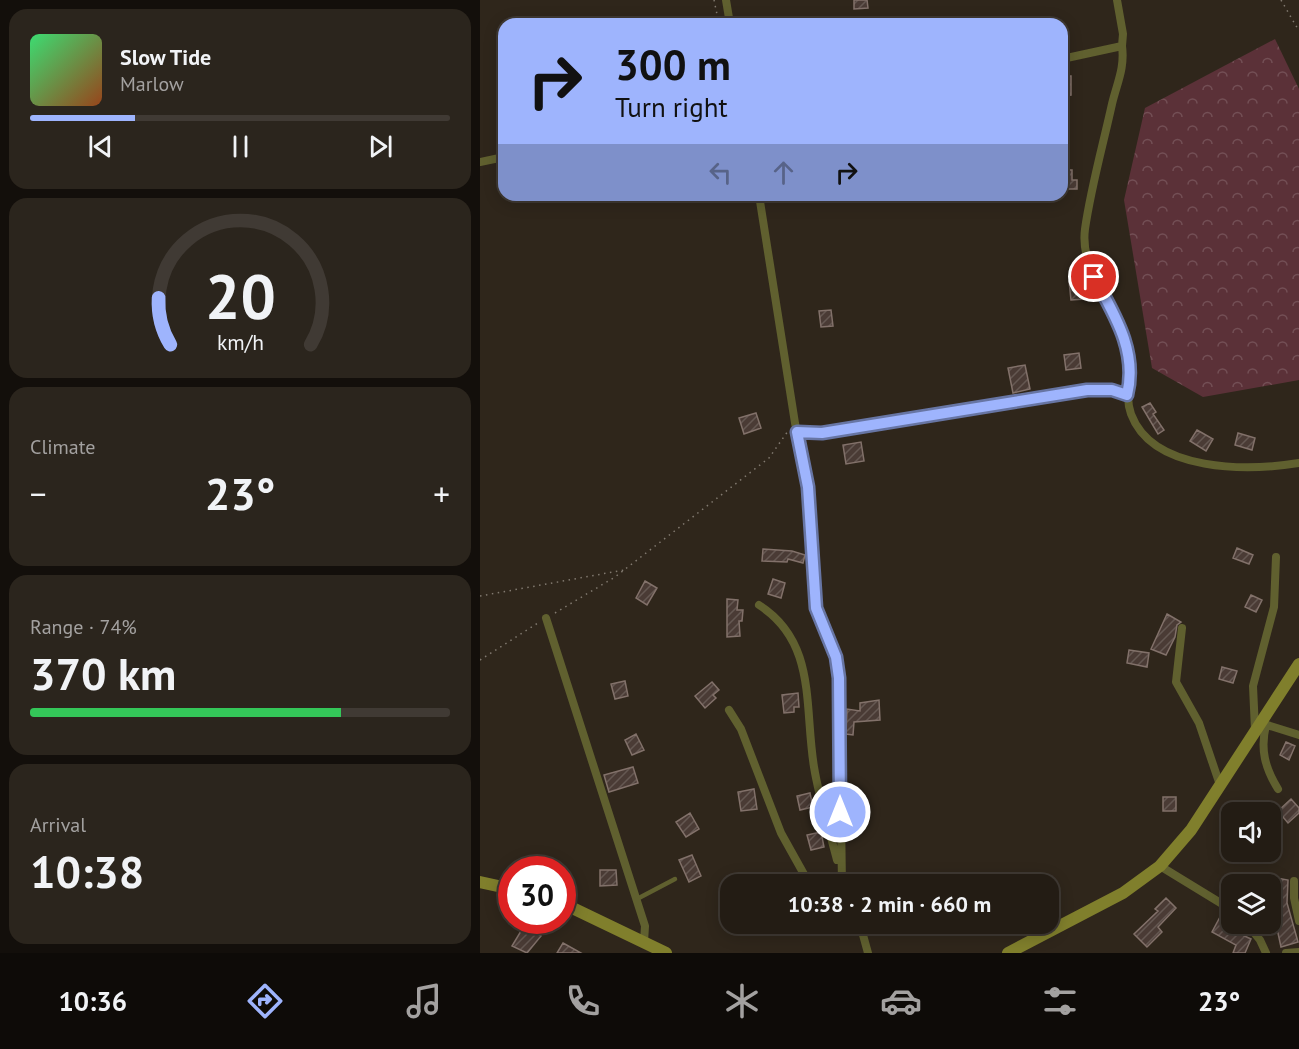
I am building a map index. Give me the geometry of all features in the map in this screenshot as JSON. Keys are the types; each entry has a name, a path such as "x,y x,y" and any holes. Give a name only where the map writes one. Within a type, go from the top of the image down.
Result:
{"main road":[{"path":"1008,953 1123,893 1160,866 1191,830 1299,664"},
{"path":"480,882 498,886"},
{"path":"576,910 666,953"}],"street":[{"path":"726,0 729,18"},
{"path":"1117,0 1123,34 1122,72 1103,143 1085,242 1086,258 1115,313 1125,340 1130,362 1127,395 1132,415 1142,432 1175,455 1199,463 1228,467 1277,467 1299,463"},
{"path":"1068,58 1122,46"},
{"path":"480,162 498,158"},
{"path":"760,201 796,427 808,487 816,608 836,657 839,678 841,874"},
{"path":"796,427 822,433 1087,390 1112,390 1127,395"},
{"path":"1276,557 1274,607 1253,686 1266,767 1278,789"},
{"path":"759,604 776,616 793,639 802,660 814,768 840,874"},
{"path":"546,618 637,898 645,926 644,942"},
{"path":"1182,628 1176,682 1199,723 1220,784"},
{"path":"729,710 741,729 781,833 804,874"},
{"path":"1260,726 1299,735"},
{"path":"1160,866 1221,903"},
{"path":"1294,880 1294,898 1299,921"},
{"path":"863,934 868,953"},
{"path":"1255,934 1266,953"},
{"path":"1286,953 1299,952"}],"lane":[{"path":"637,898 675,879"}],"path":[{"path":"714,0 718,18"},
{"path":"1281,0 1299,30"},
{"path":"480,660 625,569 769,458 796,427"},
{"path":"480,596 625,569"}],"green space":[{"path":"1275,39 1299,89 1299,380 1203,397 1152,368 1124,200 1145,108"}],"building":[{"path":"854,0 867,0 868,8 854,9"},
{"path":"1068,76 1071,76 1071,95 1068,95"},
{"path":"1068,170 1072,170 1072,180 1077,180 1077,189 1068,189"},
{"path":"1083,279 1085,299 1071,300 1069,281"},
{"path":"831,310 833,326 821,327 819,311"},
{"path":"1079,353 1081,368 1066,370 1064,355"},
{"path":"1025,365 1030,389 1013,393 1008,368"},
{"path":"1150,403 1156,412 1153,414 1164,430 1158,434 1142,407"},
{"path":"756,413 761,428 744,434 739,418"},
{"path":"1197,430 1213,439 1206,451 1190,441"},
{"path":"1238,433 1255,438 1252,450 1235,445"},
{"path":"861,442 864,461 846,464 843,445"},
{"path":"1237,548 1253,555 1249,564 1233,558"},
{"path":"763,549 792,551 805,555 803,563 788,559 787,562 762,561"},
{"path":"773,579 785,583 781,598 768,594"},
{"path":"645,581 657,588 647,605 636,598"},
{"path":"1251,595 1262,600 1256,612 1245,607"},
{"path":"727,599 738,600 737,610 743,610 742,621 739,621 740,636 727,637"},
{"path":"1167,614 1181,622 1177,625 1175,637 1166,655 1151,649"},
{"path":"1129,650 1149,653 1147,667 1127,663"},
{"path":"1222,667 1237,671 1233,683 1219,679"},
{"path":"625,681 628,696 615,699 611,684"},
{"path":"712,682 719,690 713,695 716,698 705,708 695,696"},
{"path":"798,693 799,707 794,707 794,712 784,713 782,695"},
{"path":"879,700 880,720 854,722 853,735 846,734 847,709 860,711 860,703"},
{"path":"636,734 644,750 632,755 625,740"},
{"path":"1286,742 1295,746 1289,760 1280,755"},
{"path":"633,767 638,783 609,792 604,775"},
{"path":"754,789 757,809 741,811 738,792"},
{"path":"810,793 813,807 800,810 797,796"},
{"path":"1163,797 1176,797 1176,811 1163,811"},
{"path":"1291,799 1299,808 1299,813 1288,823 1281,815 1281,808"},
{"path":"690,813 699,829 686,837 676,822"},
{"path":"821,832 824,847 811,850 807,835"},
{"path":"692,855 701,876 689,882 679,860"},
{"path":"600,870 616,870 617,885 600,886"},
{"path":"1281,879 1288,880 1287,903 1298,942 1281,947 1278,934 1281,934"},
{"path":"1166,898 1176,908 1158,927 1162,932 1147,947 1134,934 1158,911 1155,909"},
{"path":"1220,917 1221,934 1240,934 1251,939 1245,953 1233,953 1236,945 1212,932"},
{"path":"519,934 541,936 527,953 512,946"},
{"path":"563,943 581,953 557,953"}],"route":[{"path":"840,812 839,678 836,657 816,608 808,487 797,432 822,433 1087,390 1105,389 1127,395 1130,362 1125,340 1115,313 1094,277"}]}
